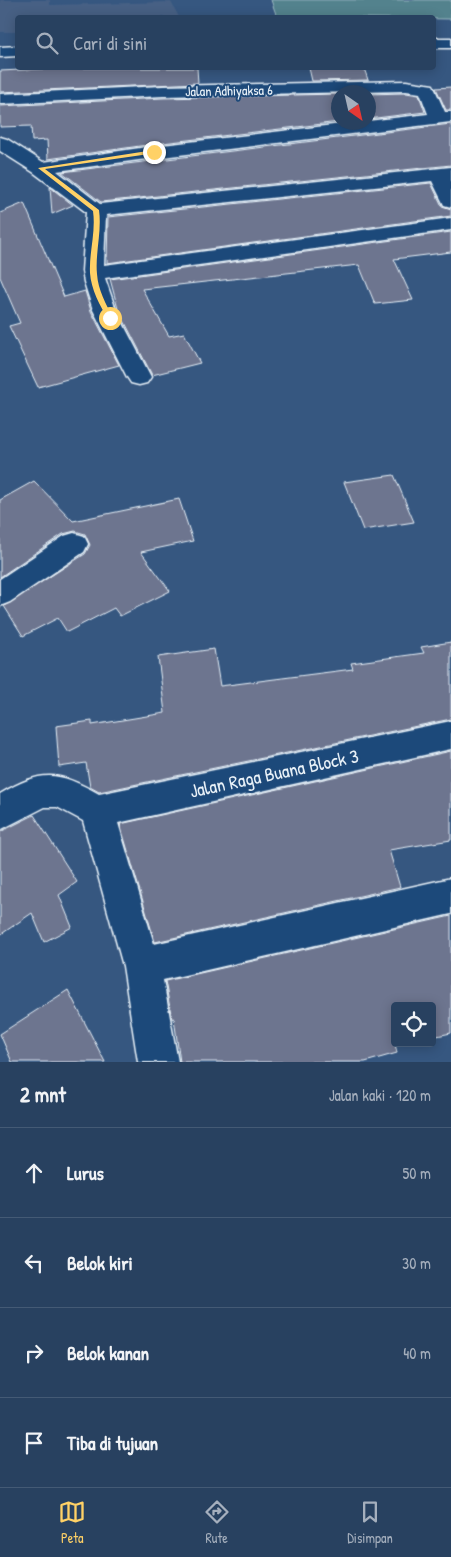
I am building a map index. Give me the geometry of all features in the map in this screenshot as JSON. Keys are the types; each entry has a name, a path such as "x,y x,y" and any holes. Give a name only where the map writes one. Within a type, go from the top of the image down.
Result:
{"street":[{"path":"436,43 451,43"},
{"path":"0,52 15,51"},
{"name":"Jalan Adhiyaksa 6","path":"0,99 163,91 406,86 427,89 445,118"},
{"path":"40,168 154,152 445,118"},
{"path":"0,143 40,168 96,210 444,174 451,201"},
{"path":"96,210 98,226 93,273 99,297 139,377"},
{"path":"93,273 451,224"},
{"path":"0,594 74,544"},
{"name":"Jalan Raga Buana Block 3","path":"96,811 451,735"},
{"path":"0,814 36,792 60,791 96,811 142,966 158,1062"},
{"path":"142,966 451,896"}],"shaded area":[{"path":"0,0 50,0 50,5 171,2 178,15 15,15 15,32 0,32"}],"green space":[{"path":"271,0 451,0 451,19 436,19 436,15 276,15"}],"building":[{"path":"197,70 198,83 0,92 0,71"},
{"path":"309,70 365,70 368,80 312,81"},
{"path":"451,87 451,110 446,110 436,88"},
{"path":"406,93 419,95 425,112 376,118 376,94"},
{"path":"331,94 331,123 48,159 47,140 32,141 31,126 0,127 0,106 163,98"},
{"path":"451,124 451,165 101,202 62,172"},
{"path":"431,183 442,206 451,209 451,216 107,263 108,217"},
{"path":"50,187 73,205 52,214"},
{"path":"24,203 64,297 85,291 91,311 119,365 38,387 9,326 20,323 0,277 0,213"},
{"path":"451,232 451,252 394,259 413,300 375,304 359,265 142,289 169,336 184,333 200,363 152,375 118,309 110,279"},
{"path":"394,475 414,522 363,530 344,482"},
{"path":"34,481 73,521 179,499 193,541 141,552 170,591 120,616 114,608 67,632 58,618 23,636 4,606 85,554 90,545 85,534 75,531 63,534 0,577 0,500"},
{"path":"451,642 451,719 99,792 90,787 86,763 59,767 56,726 92,721 92,725 165,713 158,657 214,649 220,686 353,669 351,663 424,653 421,647"},
{"path":"451,751 451,840 389,850 400,887 155,942 120,824"},
{"path":"34,815 77,882 59,895 72,927 44,942 32,913 0,935 0,832"},
{"path":"451,916 451,1033 436,1036 436,1002 391,1002 391,1047 396,1047 397,1053 365,1062 180,1062 174,1018 172,1019 165,981"},
{"path":"68,990 105,1062 12,1062 0,1034"}],"route":[{"path":"110,318 99,297 93,273 98,226 96,210 40,168 154,152"}]}
